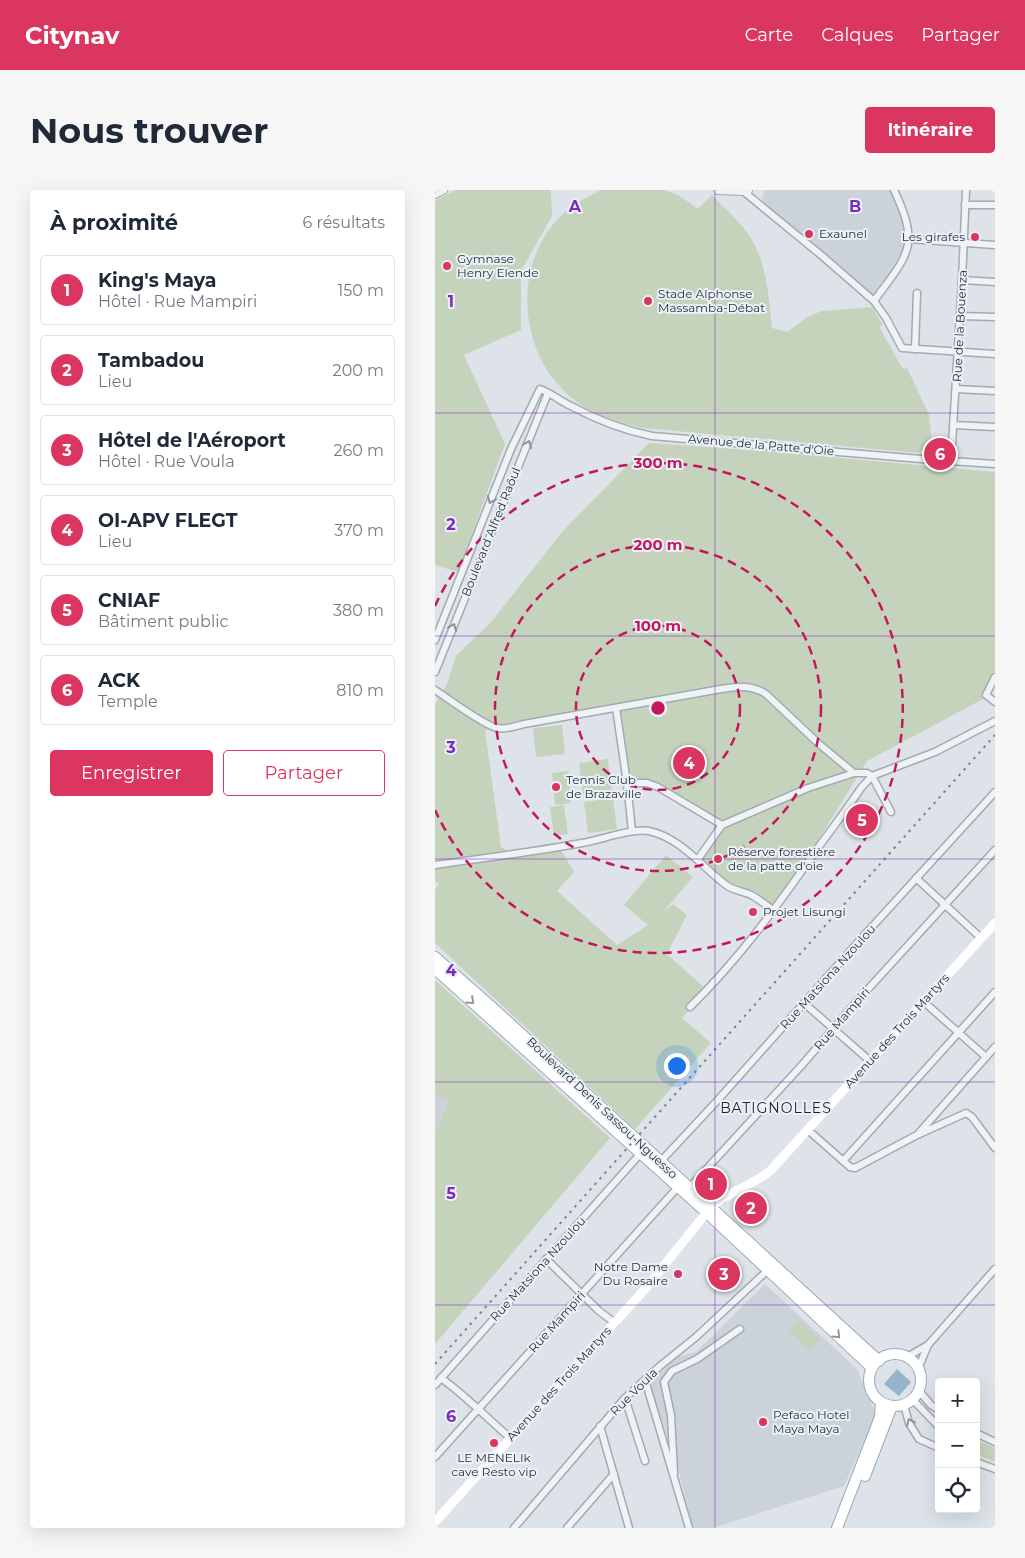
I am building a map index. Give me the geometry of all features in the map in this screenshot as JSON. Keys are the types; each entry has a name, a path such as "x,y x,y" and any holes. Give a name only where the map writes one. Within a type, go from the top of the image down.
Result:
{"main road":[{"name":"Avenue des Trois Martyrs","path":"435,1522 615,1323 710,1211 726,1196 765,1176 995,922"},
{"name":"Boulevard Denis Sassou-Nguesso","path":"435,957 661,1161 683,1187 702,1199 710,1211 768,1270 875,1365"},
{"name":"Boulevard Denis Sassou-Nguesso","path":"435,969 640,1154 683,1187 710,1211 875,1365"},
{"path":"702,1199 713,1200 726,1196"},
{"path":"887,1356 907,1357 918,1368 921,1382 912,1399 892,1406 881,1402 874,1395 870,1385 870,1376 875,1365 887,1356"},
{"path":"837,1528 881,1417 881,1402"},
{"path":"844,1528 892,1406"}],"street":[{"path":"435,194 443,190"},
{"path":"718,190 745,191 821,255 874,301 886,318 902,348 995,354"},
{"path":"874,301 901,264 907,251 909,239 904,212 893,190"},
{"name":"Rue de la Bouenza","path":"951,461 963,280 966,190"},
{"path":"965,205 995,205"},
{"path":"909,239 995,245"},
{"path":"963,280 995,282"},
{"path":"915,349 917,294"},
{"path":"960,316 995,318"},
{"name":"Avenue de la Patte d'Oie","path":"537,391 541,389 572,407 608,424 652,436 995,464"},
{"path":"956,389 995,391"},
{"name":"Boulevard Alfred Raôul","path":"435,640 511,449 537,391"},
{"name":"Boulevard Alfred Raôul","path":"435,672 548,393"},
{"path":"953,425 995,427"},
{"path":"995,677 986,693 988,698 995,702"},
{"path":"435,690 480,720 492,727 501,729 735,686 758,689 767,694 819,744 853,773"},
{"path":"616,708 627,783 631,831"},
{"path":"691,1007 783,898 861,788 872,776 935,752 995,721"},
{"path":"698,859 722,825 809,788 853,773 867,772 872,776 891,812"},
{"path":"627,783 647,783 658,787 722,825"},
{"name":"Rue Matsiona Nzoulou","path":"661,1161 995,792"},
{"path":"435,865 568,845 643,830 659,834 698,859 726,885 754,897 773,910"},
{"name":"Rue Mampiri","path":"435,1457 582,1294 802,1065 995,850"},
{"path":"916,878 981,938"},
{"path":"843,1161 995,992"},
{"path":"924,1002 986,1057"},
{"path":"804,1003 870,1061"},
{"path":"915,1136 995,1047"},
{"path":"808,1130 850,1167 855,1168 915,1136 966,1113 972,1117 995,1148"},
{"name":"Rue Matsiona Nzoulou","path":"435,1385 640,1154"},
{"path":"546,1259 615,1323"},
{"path":"918,1368 928,1345 995,1269"},
{"name":"Rue Voula","path":"514,1528 625,1398 696,1337 768,1270"},
{"path":"674,1473 671,1415 664,1382 672,1371 697,1359 740,1329"},
{"path":"907,1357 928,1345"},
{"path":"441,1378 464,1395 510,1438"},
{"path":"645,1380 689,1528"},
{"path":"625,1398 645,1461"},
{"path":"912,1399 935,1408"},
{"path":"912,1399 935,1423"},
{"path":"912,1399 909,1423 919,1439 935,1446"},
{"path":"600,1426 629,1528"},
{"path":"980,1435 995,1442"},
{"path":"980,1464 995,1470"},
{"path":"567,1528 615,1474"}],"shaded area":[{"path":"764,190 891,190 902,215 906,245 873,296 762,201"},
{"path":"435,1095 449,1100 435,1132"},
{"path":"765,1284 857,1369 876,1414 844,1486 713,1528 693,1528 677,1464 649,1383 677,1357 696,1352"}],"green space":[{"path":"456,190 551,190 552,216 521,271 521,330 464,355 505,444 458,572 435,565 435,201"},
{"path":"601,190 665,190 680,196 698,209 712,195 743,226 761,260 770,305 772,328 788,332 807,317 822,311 872,307 883,325 879,327 903,369 907,368 929,415 932,444 918,453 643,428 607,417 581,405 573,399 555,381 542,360 533,337 528,312 528,288 533,263 542,240 557,220 572,206"},
{"path":"649,443 763,451 995,472 995,669 983,699 867,761 782,899 773,910 735,890 698,859 722,825 658,787 627,783 616,709 485,730 501,847 513,853 558,845 574,872 557,891 617,945 648,925 624,905 666,855 693,877 664,911 673,904 687,915 667,954 707,990 682,1018 711,1043 635,1129 435,943 435,889 439,884 435,881 435,704 447,684 456,656 492,621 562,532"},
{"path":"562,725 565,754 536,757 533,728"},
{"path":"608,759 612,791 583,795 579,763"},
{"path":"568,771 571,803 555,805 552,773"},
{"path":"613,798 617,829 588,833 584,802"},
{"path":"564,805 568,834 554,836 550,807"},
{"path":"435,980 610,1138 435,1344 435,1132 449,1100 435,1095"},
{"path":"799,1319 820,1339 810,1350 789,1331"},
{"path":"980,1442 995,1448 995,1462 980,1456"}],"water":[{"path":"897,1369 911,1382 899,1396 884,1384"}],"railway":[{"path":"435,1364 995,735"}],"place":[{"name":"Exaunel","path":"809,234"},
{"name":"Les girafes","path":"975,237"},
{"name":"Gymnase Henry Elende","path":"447,266"},
{"name":"Stade Alphonse Massamba-Débat","path":"648,301"},
{"name":"ACK","path":"940,454"},
{"name":"OI-APV FLEGT","path":"689,763"},
{"name":"Tennis Club de Brazaville","path":"556,787"},
{"name":"CNIAF","path":"862,820"},
{"name":"Réserve forestière de la patte d'oie","path":"718,859"},
{"name":"Projet Lisungi","path":"753,912"},
{"name":"King's Maya","path":"711,1184"},
{"name":"Tambadou","path":"751,1208"},
{"name":"Notre Dame Du Rosaire","path":"678,1274"},
{"name":"Hôtel de l'Aéroport","path":"724,1274"},
{"name":"Pefaco Hotel Maya Maya","path":"763,1422"},
{"name":"LE MENELIk cave Resto vip","path":"494,1443"}],"district":[{"name":"BATIGNOLLES","path":"776,1108"}]}
